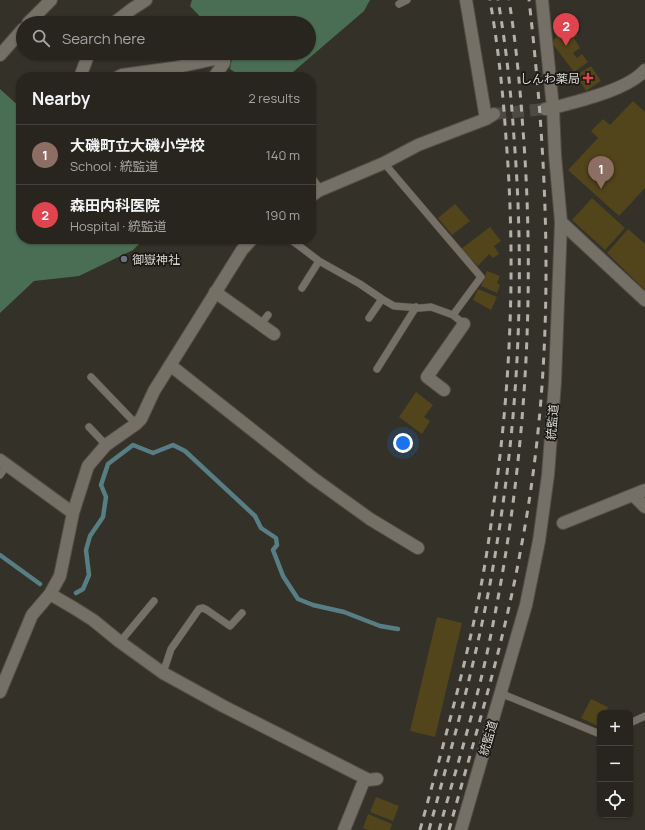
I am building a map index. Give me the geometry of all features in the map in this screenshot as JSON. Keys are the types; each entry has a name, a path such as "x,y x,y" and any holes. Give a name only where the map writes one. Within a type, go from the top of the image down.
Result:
{"street":[{"path":"35,16 51,0"},
{"path":"123,16 146,0"},
{"path":"316,188 384,162 418,145 490,116 466,0"},
{"name":"統監道","path":"463,829 500,693 526,605 539,541 548,475 556,375 560,222 555,155 549,108 542,0"},
{"path":"0,54 16,37"},
{"path":"82,72 86,60"},
{"path":"144,72 173,68 210,60"},
{"path":"218,72 224,63 224,60"},
{"path":"549,108 607,92 625,84 642,74 645,70"},
{"path":"560,222 645,300"},
{"path":"0,692 32,615 50,594 60,576 73,512 88,466 106,445 141,419 154,391 170,364 242,250 247,244"},
{"path":"215,292 265,320 274,334"},
{"path":"444,390 427,377 464,324"},
{"path":"170,364 313,478 370,519 418,548"},
{"path":"2,467 73,512"},
{"path":"563,523 645,490"},
{"path":"633,494 645,507"},
{"path":"50,594 93,620 120,642 163,673 223,706 368,780 377,779"},
{"path":"344,830 365,778"}],"lane":[{"path":"399,4 407,0"},
{"path":"384,162 480,277 453,314"},
{"path":"297,244 319,261 360,284 394,306 432,307 453,314 464,324"},
{"path":"302,288 319,261"},
{"path":"369,318 382,299"},
{"path":"377,369 416,307"},
{"path":"91,377 136,424"},
{"path":"89,427 106,445"},
{"path":"120,642 154,601"},
{"path":"163,673 171,649 199,609 203,608 207,610 230,626 242,612"},
{"path":"500,693 597,733"},
{"path":"633,722 645,716"}],"green space":[{"path":"192,0 370,0 364,11 316,52 316,16 199,16 190,6"},
{"path":"232,60 307,60 293,72 234,72 230,69"},
{"path":"0,89 16,103 16,244 139,244 133,250 79,276 34,281 0,313"}],"building":[{"path":"566,24 571,30 573,28 578,36 574,38 580,48 573,53 577,58 582,54 588,62 574,72 552,43 557,37 554,32"},
{"name":"しんわ薬局","path":"591,66 601,81 586,91 576,75"},
{"path":"633,101 645,112 645,188 619,216 568,170 598,138 591,131 603,119 610,125"},
{"path":"592,198 625,228 605,250 572,220"},
{"path":"455,204 470,221 452,235 438,218"},
{"path":"490,227 501,241 494,246 499,254 493,258 489,254 478,266 461,249"},
{"path":"628,229 645,244 645,290 607,253"},
{"path":"487,271 500,276 497,283 500,285 497,293 481,286"},
{"path":"478,289 497,297 491,310 473,300"},
{"path":"416,392 433,405 424,417 430,421 422,434 399,417"},
{"path":"437,617 462,623 435,737 410,731"},
{"path":"591,699 608,707 606,710 597,710 597,726 581,718"},
{"path":"376,797 399,806 393,821 370,812"},
{"path":"368,814 392,824 390,830 369,830 363,828"}],"waterway":[{"path":"76,593 83,589 89,575 86,550 90,536 103,517 106,497 101,485 108,464 133,445 153,453 173,445 185,451 255,516 261,528 276,538 277,545 273,550 283,576 298,599 313,605 344,612 380,626 398,629"},
{"path":"0,555 40,584"}],"tunnel":[{"path":"494,114 544,109"}],"railway":[{"path":"420,830 460,680 484,570 499,463 508,370 511,277 509,184 498,52 490,0"},
{"path":"429,830 467,687 484,615 504,493 515,392 519,291 517,189 510,86 498,0"},
{"path":"439,830 474,708 486,659 503,572 512,509 525,383 528,320 527,193 519,81 509,0"},
{"path":"449,830 488,689 514,584 532,479 540,411 546,274 545,206 542,138 529,0"}],"place":[{"name":"森田内科医院","path":"566,46"},
{"name":"しんわ薬局","path":"588,78"},
{"name":"大磯町立大磯小学校","path":"601,189"},
{"name":"御嶽神社","path":"124,259"}]}
